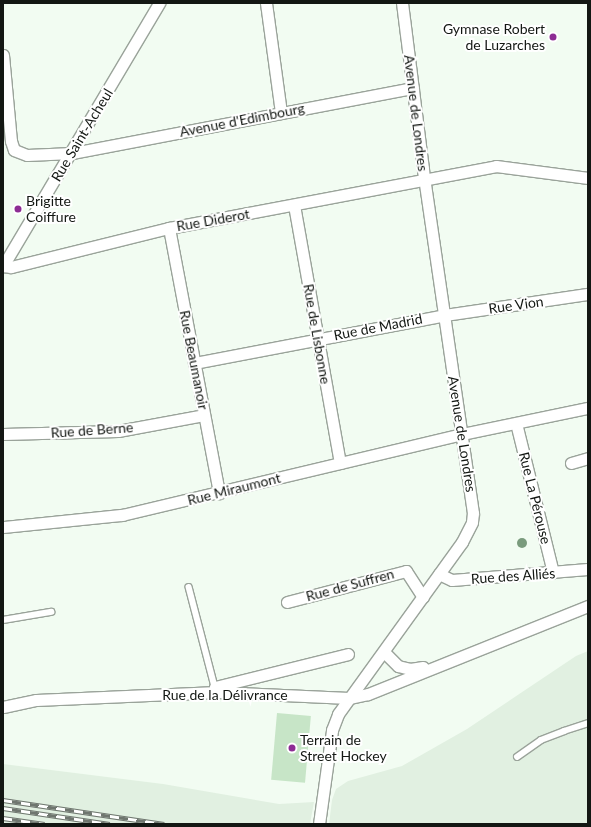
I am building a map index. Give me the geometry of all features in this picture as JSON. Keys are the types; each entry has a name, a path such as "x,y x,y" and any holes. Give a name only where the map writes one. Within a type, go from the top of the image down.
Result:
{"street":[{"name":"Rue Saint-Acheul","path":"3,266 72,153 159,3"},
{"path":"266,3 281,113"},
{"name":"Avenue de Londres","path":"319,824 332,730 338,714 462,542 472,522 473,503 425,180 402,3"},
{"name":"Avenue d'Edimbourg","path":"3,55 11,141 14,150 26,155 72,153 413,88"},
{"name":"Rue Diderot","path":"3,266 11,267 168,228 496,166 588,178"},
{"name":"Rue de Lisbonne","path":"294,205 340,462"},
{"name":"Rue Beaumanoir","path":"168,228 219,493"},
{"name":"Rue Vion","path":"445,315 588,294"},
{"name":"Rue de Madrid","path":"194,364 445,315"},
{"name":"Rue Miraumont","path":"3,527 122,515 219,493 340,462 462,434 588,408"},
{"name":"Rue de Berne","path":"3,434 118,431 204,414"},
{"name":"Rue La Pérouse","path":"516,423 553,573"},
{"path":"571,463 588,458"},
{"name":"Rue des Alliés","path":"439,574 452,580 588,569"},
{"name":"Rue de Suffren","path":"287,602 406,570 423,597"},
{"name":"Rue de la Délivrance","path":"3,707 36,700 216,690 349,698 368,694 442,663 588,606"},
{"name":"Rue de la Délivrance","path":"384,652 398,666 410,669 442,663"},
{"path":"216,690 348,654"}],"lane":[{"path":"190,587 216,690"},
{"path":"3,620 51,612"},
{"path":"517,756 547,738 588,723"}],"shaded area":[{"path":"588,651 588,824 329,824 332,800 336,789 348,781 402,766 467,729 576,656"},
{"path":"3,764 163,784 279,804 314,802 310,824 3,824"}],"green space":[{"name":"Terrain de Street Hockey","path":"277,713 311,716 305,783 271,780"}],"railway":[{"path":"3,800 164,824"},
{"path":"3,808 110,824"},
{"path":"3,818 45,824"}],"place":[{"name":"Gymnase Robert de Luzarches","path":"553,37"},
{"name":"Brigitte Coiffure","path":"18,209"},
{"name":"Terrain de Street Hockey","path":"292,748"}]}
